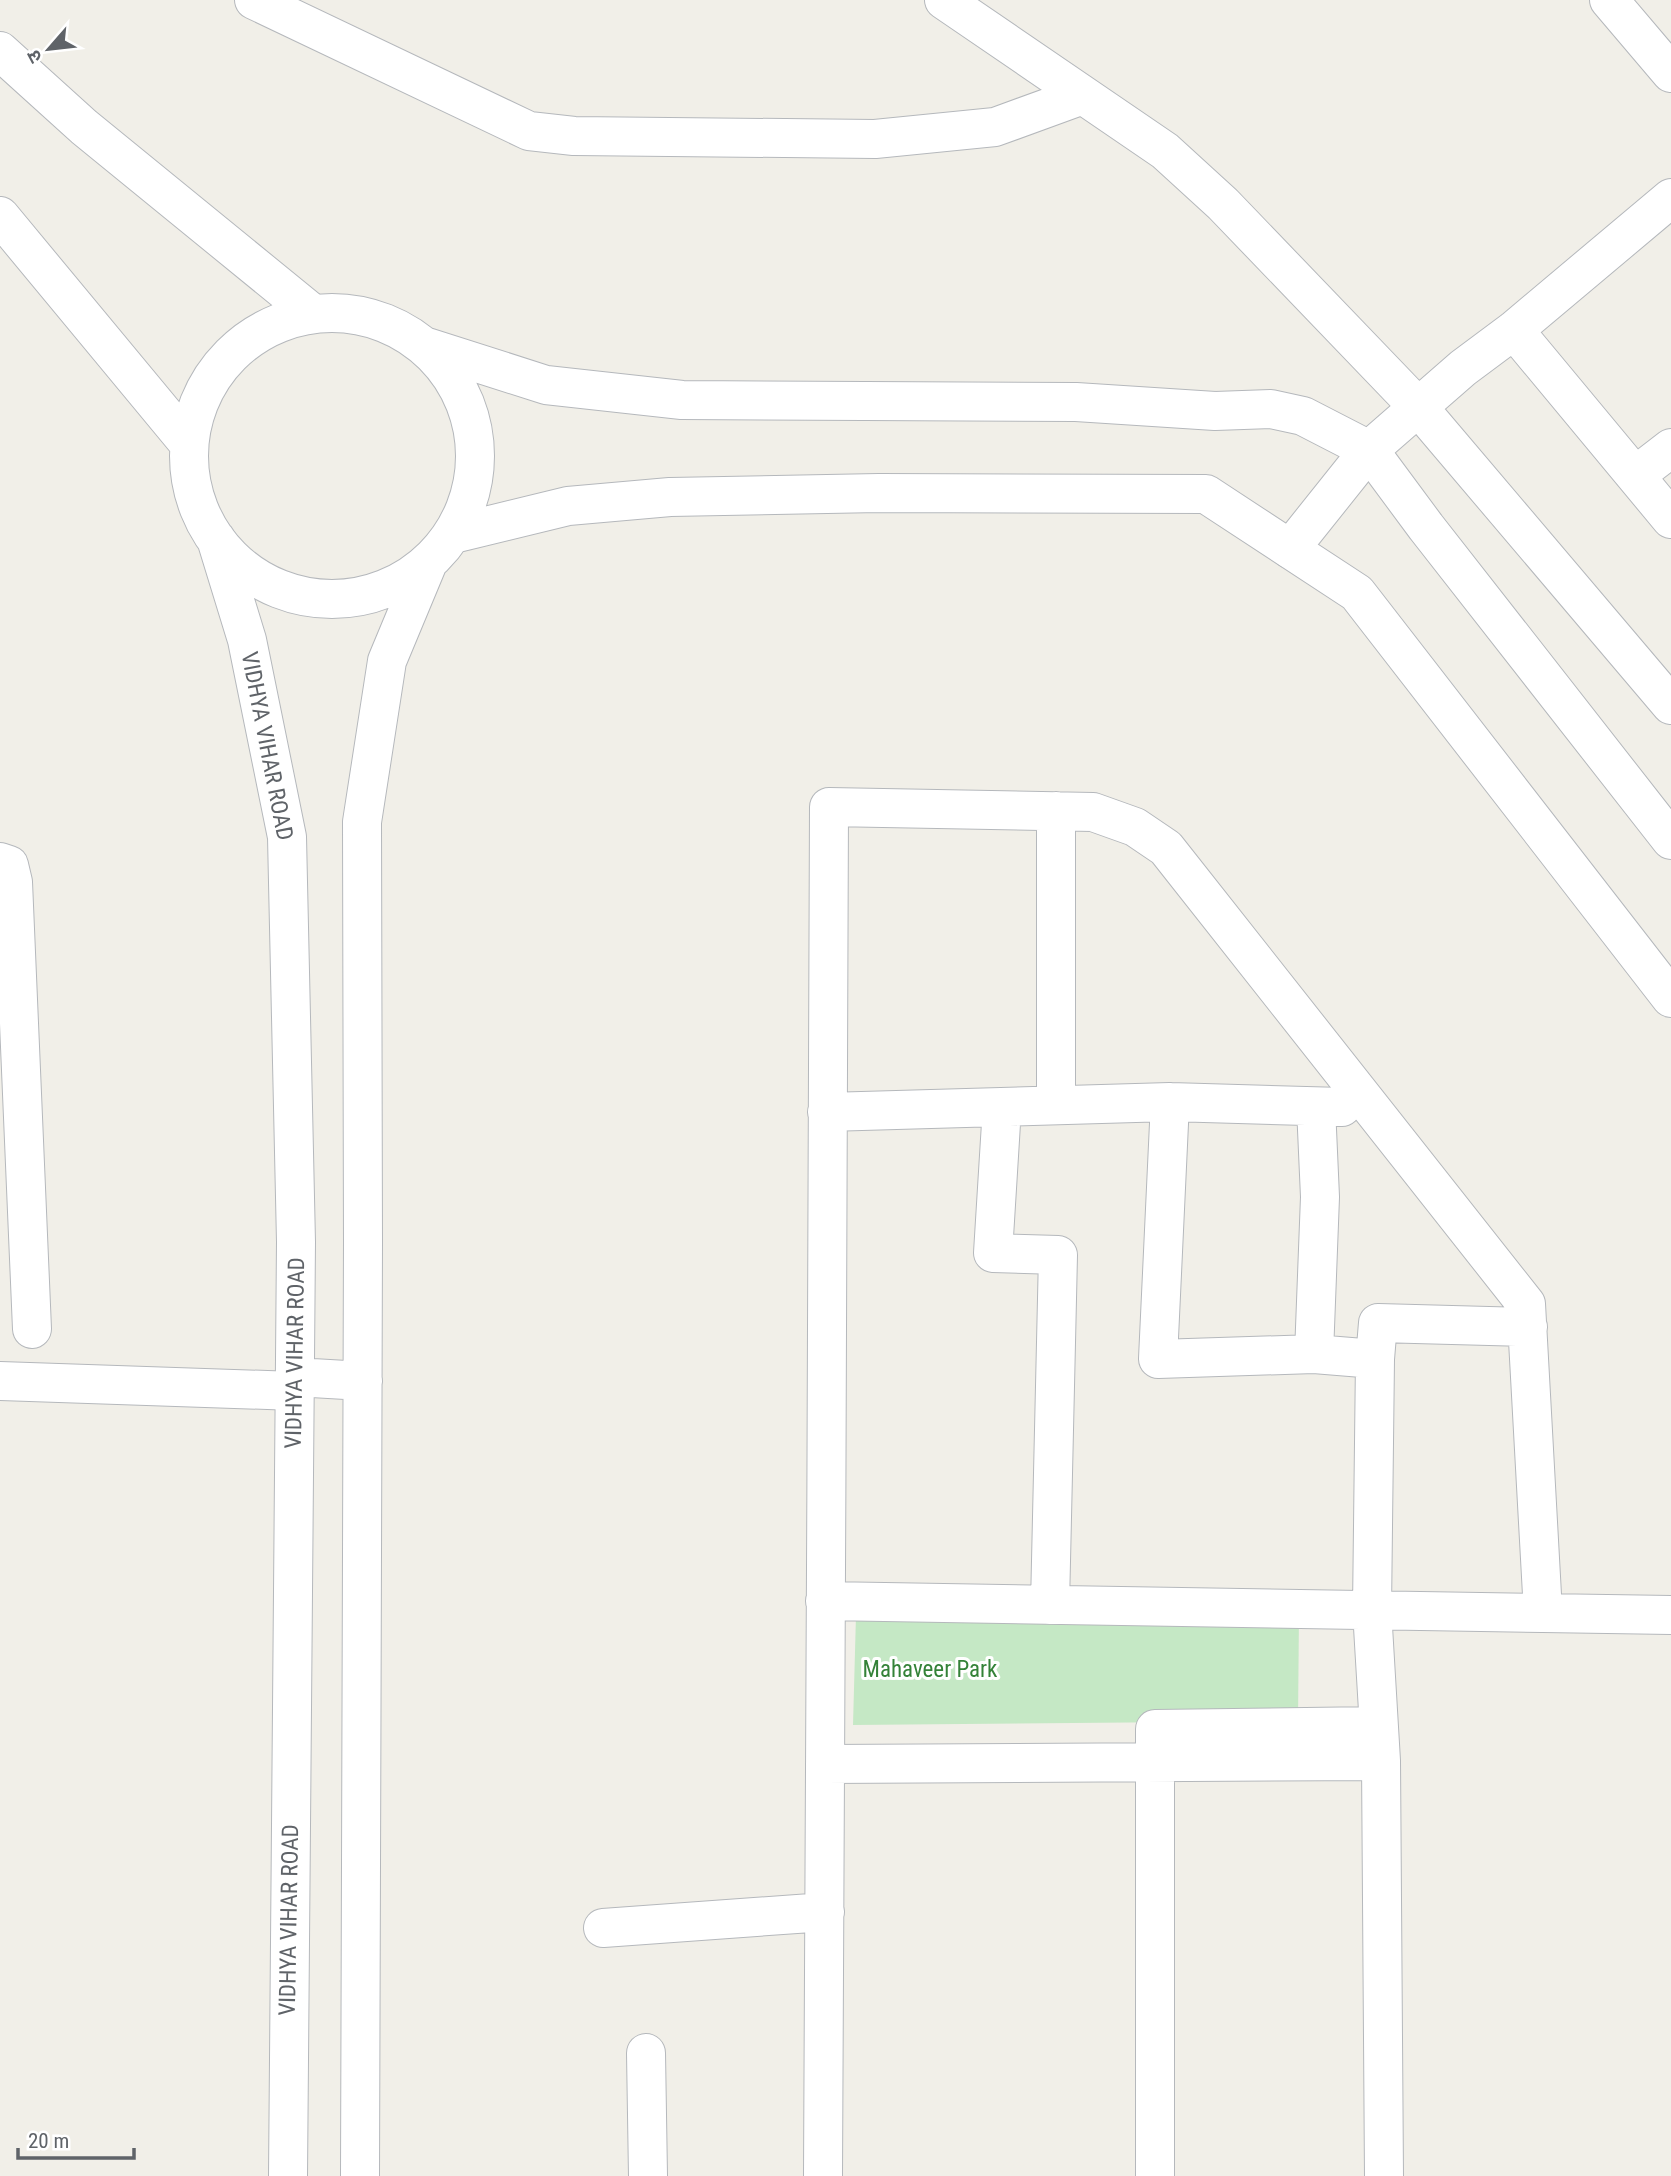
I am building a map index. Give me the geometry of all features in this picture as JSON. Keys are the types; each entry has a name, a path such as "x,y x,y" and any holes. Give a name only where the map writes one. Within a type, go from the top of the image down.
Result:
{"street":[{"path":"254,0 530,131 574,136 875,139 995,127 1083,95"},
{"path":"944,0 1165,151 1223,204 1419,408 1671,705"},
{"path":"1609,0 1671,73"},
{"path":"0,51 84,127 312,313"},
{"path":"1290,549 1369,450 1463,368 1514,330 1671,198"},
{"path":"0,216 189,444"},
{"path":"427,565 390,588 337,600 300,596 268,585 244,569 216,539 201,513 193,490 189,444 204,391 222,364 258,332 277,323 312,313 342,313 369,317 398,328 424,345 546,385 682,400 1076,402 1215,411 1271,409 1303,416 1369,450 1671,840"},
{"path":"1514,330 1671,519"},
{"path":"360,2176 362,822 387,661 427,565 453,534 470,496 475,445 466,404 449,373 424,345"},
{"path":"1636,475 1671,448"},
{"path":"453,534 568,506 670,498 879,493 1206,494 1357,593 1671,998"},
{"name":"VIDHYA VIHAR ROAD","path":"216,539 247,640 287,837 296,1242 288,2176"},
{"path":"823,2176 829,807 1093,812 1135,827 1167,848 1526,1304 1543,1613"},
{"path":"1056,811 1056,1105"},
{"path":"0,862 9,865 13,881 32,1329"},
{"path":"827,1112 1170,1102 1372,1108"},
{"path":"1170,1102 1158,1359 1314,1354 1375,1359"},
{"path":"1002,1107 993,1253 1058,1255 1050,1605"},
{"path":"1314,1354 1320,1198 1316,1107"},
{"path":"1384,2176 1381,1761 1372,1610 1375,1359 1378,1323 1528,1328"},
{"path":"0,1381 295,1384 363,1381"},
{"path":"825,1601 1671,1615"},
{"path":"825,1764 1381,1761"},
{"path":"1154,1762 1154,2176"},
{"path":"603,1928 825,1912"},
{"path":"646,2053 648,2176"}],"green space":[{"name":"Mahaveer Park","path":"1299,1612 1298,1721 853,1725 856,1615"}]}
